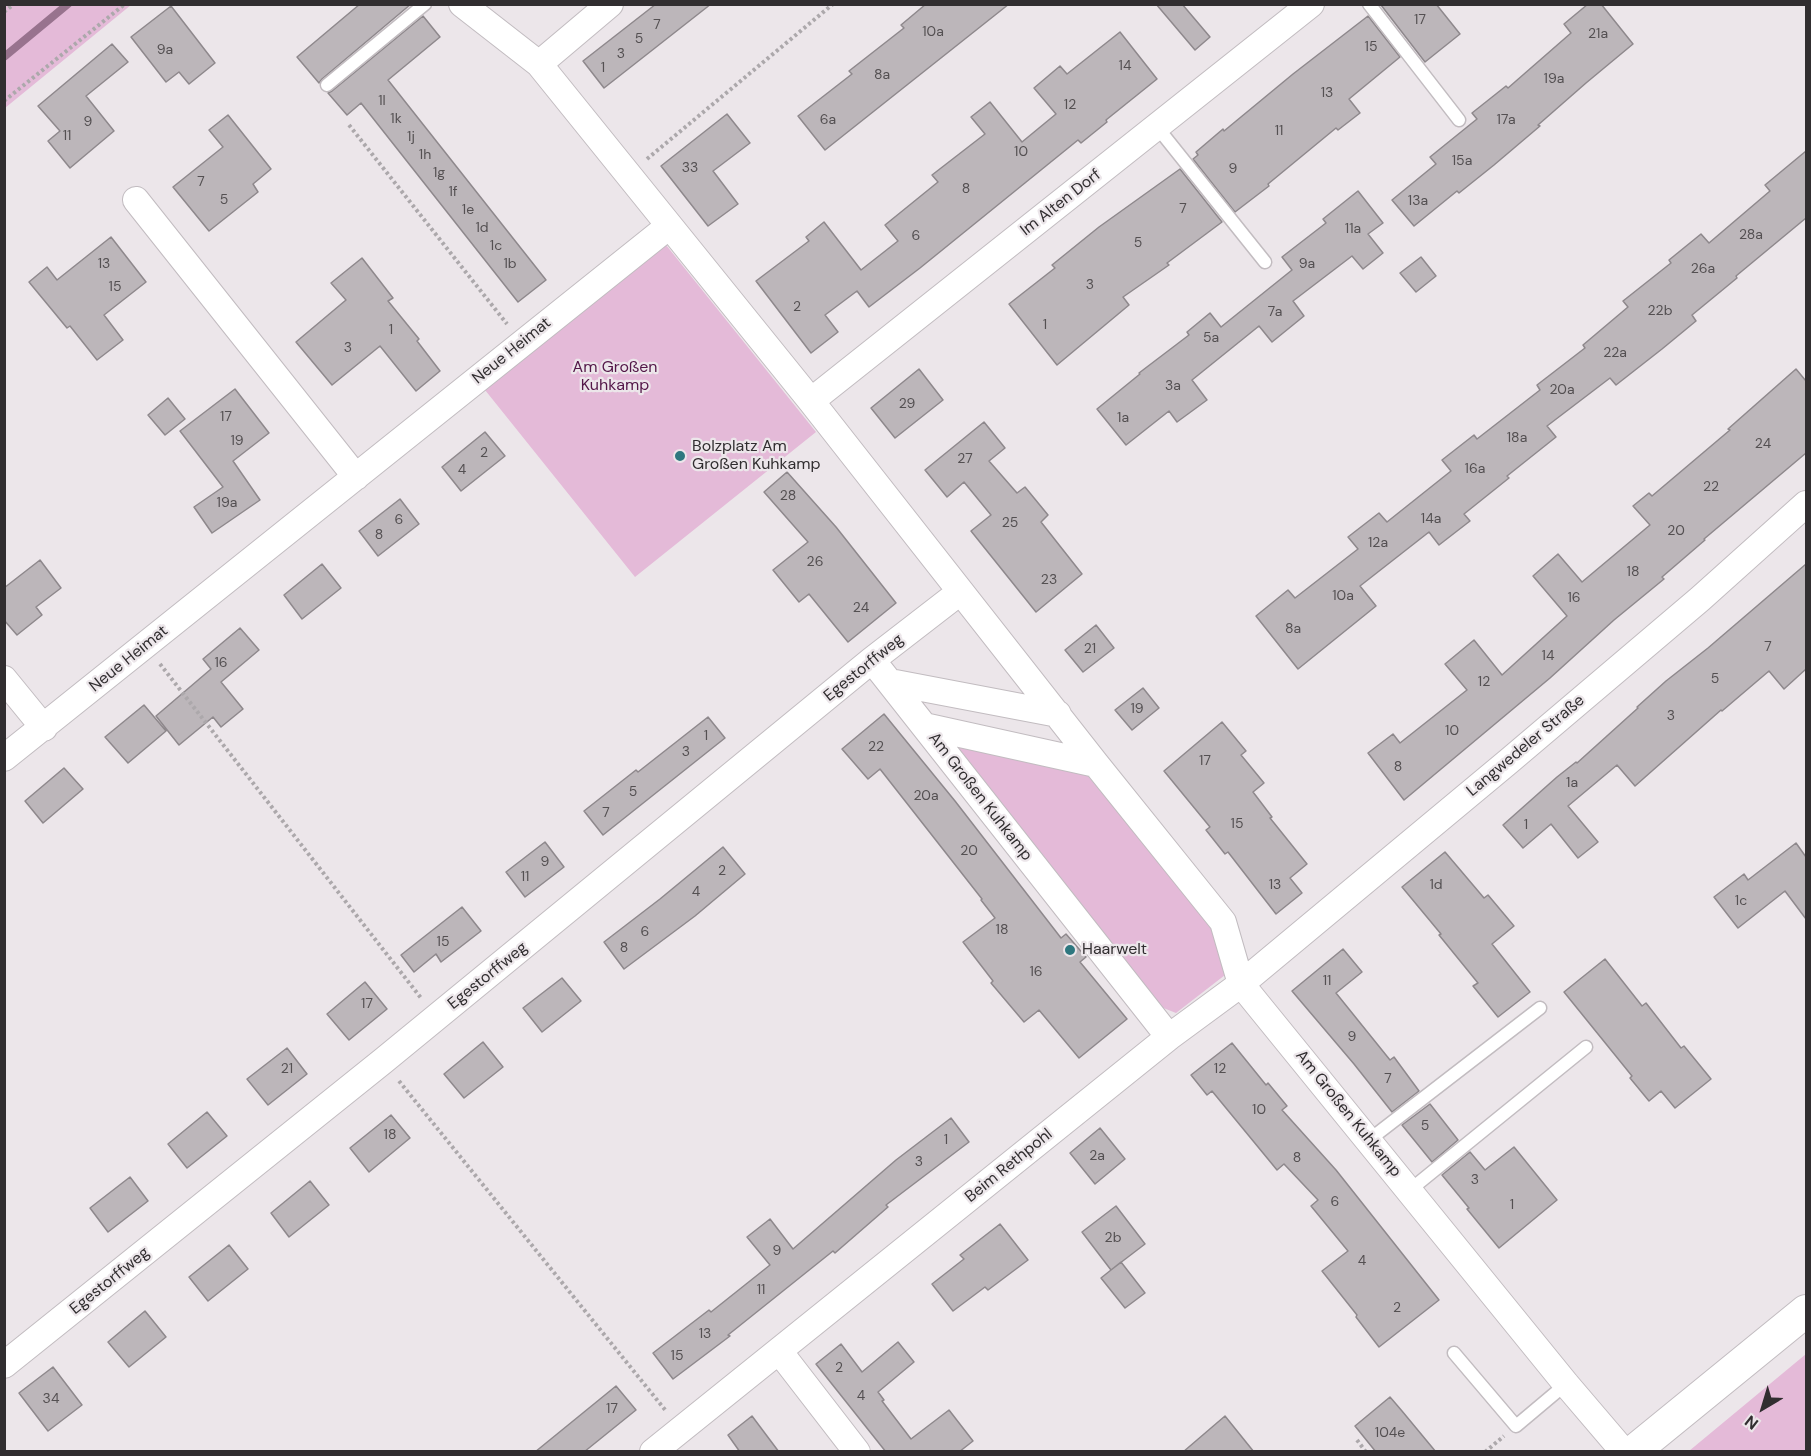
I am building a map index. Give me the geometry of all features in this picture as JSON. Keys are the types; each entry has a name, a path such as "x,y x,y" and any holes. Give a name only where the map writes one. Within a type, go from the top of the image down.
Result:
{"street":[{"name":"Am Großen Kuhkamp","path":"462,4 538,64 811,401 1223,922 1241,984 1566,1384 1624,1452"},
{"path":"538,64 610,4"},
{"name":"Im Alten Dorf","path":"811,401 1311,4"},
{"path":"136,200 356,477"},
{"name":"Neue Heimat","path":"4,758 669,226"},
{"name":"Langwedeler Straße","path":"1241,984 1700,599 1806,504"},
{"name":"Egestorffweg","path":"8,1356 384,1061 872,660 960,592"},
{"name":"Am Großen Kuhkamp","path":"872,660 1169,1037"},
{"path":"4,679 44,728"},
{"path":"890,682 1058,714"},
{"name":"Am Großen Kuhkamp","path":"924,726 1096,764"},
{"name":"Beim Rethpohl","path":"653,1452 1169,1037 1241,984"},
{"path":"1633,1452 1806,1311"},
{"path":"779,1351 856,1452"}],"lane":[{"path":"327,85 425,4"},
{"path":"1369,4 1459,120"},
{"path":"1157,127 1265,262"},
{"path":"1369,1140 1540,1008"},
{"path":"1410,1190 1586,1047"},
{"path":"1454,1353 1516,1426 1566,1384"}],"path":[{"path":"4,12 14,4"},
{"path":"4,101 125,4"},
{"path":"627,175 833,4"},
{"path":"349,125 523,343"},
{"path":"146,646 436,1018"},
{"path":"384,1061 671,1417 684,1426"},
{"path":"1357,1440 1366,1452"}],"green space":[{"path":"5,4 131,4 131,5 5,108"},
{"path":"666,245 816,432 635,577 485,390"},
{"path":"952,745 1087,775 1198,908 1218,940 1225,975 1176,1013 1161,1007"},
{"path":"1806,1354 1806,1451 1689,1451"}],"building":[{"path":"360,4 411,4 319,83 297,57"},
{"path":"656,4 711,4 604,88 583,61"},
{"path":"926,4 1009,4 825,150 798,116 852,74 849,71 904,28 901,25"},
{"path":"1156,4 1182,4 1210,37 1195,50"},
{"path":"1382,4 1436,4 1460,34 1425,62"},
{"path":"1588,4 1601,4 1633,44 1494,165 1414,226 1392,200 1436,164 1430,157 1477,119 1472,113 1506,86 1508,88 1571,33 1564,24"},
{"path":"171,6 215,63 189,84 179,72 166,82 131,37"},
{"path":"423,16 440,37 388,80 546,280 518,302 361,103 347,115 328,93"},
{"path":"1368,16 1400,57 1349,99 1360,113 1338,130 1336,128 1235,212 1193,159 1198,155 1196,152"},
{"path":"1120,32 1157,79 1081,143 1078,140 869,307 857,291 825,315 838,332 811,353 756,281 809,241 806,237 824,222 861,270 898,241 885,225 938,182 932,175 985,134 971,117 990,102 1022,142 1056,114 1034,88 1060,66 1067,74"},
{"path":"112,44 128,62 86,96 114,131 70,168 48,141 60,131 38,106"},
{"path":"727,114 750,143 713,171 738,204 708,226 661,166"},
{"path":"228,115 271,169 253,184 258,192 209,231 173,187 223,147 209,130"},
{"path":"1806,151 1806,218 1692,315 1696,321 1662,349 1616,385 1610,378 1547,426 1556,437 1464,514 1470,521 1439,545 1429,532 1360,586 1376,606 1298,669 1256,616 1288,590 1295,598 1358,549 1348,537 1379,513 1387,522 1451,471 1442,460 1474,435 1477,439 1540,390 1537,385 1585,348 1583,345 1628,307 1623,301 1671,263 1669,260 1701,234 1709,243 1770,191 1765,185"},
{"path":"1180,169 1222,222 1167,263 1169,265 1123,297 1129,305 1057,365 1009,304 1055,268 1052,265 1099,227"},
{"path":"1358,191 1383,223 1368,234 1383,253 1363,269 1352,256 1293,301 1304,316 1272,342 1259,326 1192,380 1207,400 1177,422 1169,411 1126,445 1097,409 1189,335 1187,332 1210,313 1221,327 1292,270 1282,257 1326,223 1323,219"},
{"path":"111,237 146,282 104,315 123,340 97,360 70,326 67,328 29,282 47,267 57,280"},
{"path":"1421,257 1436,276 1416,292 1400,273"},
{"path":"362,258 393,298 388,301 419,339 417,341 440,371 416,391 380,346 332,385 296,342 346,300 331,283"},
{"path":"919,369 943,400 895,438 871,408"},
{"path":"1796,369 1806,381 1806,453 1704,539 1662,577 1664,579 1614,620 1550,678 1404,800 1368,753 1393,734 1400,743 1467,690 1445,664 1474,640 1502,675 1567,616 1533,576 1558,554 1582,582 1650,525 1633,506 1649,493 1652,496 1730,430 1728,429"},
{"path":"235,389 269,433 233,461 260,500 212,533 194,507 223,487 180,431"},
{"path":"168,398 185,419 165,435 148,415"},
{"path":"984,422 1005,448 989,461 1017,493 1025,487 1048,515 1041,522 1082,574 1036,612 971,531 991,515 964,482 947,497 925,470"},
{"path":"485,432 505,456 461,491 442,467"},
{"path":"787,472 836,527 896,603 848,642 809,594 799,602 773,570 808,542 764,492"},
{"path":"400,499 419,524 378,556 359,531"},
{"path":"40,560 61,588 36,607 42,615 17,635 4,620 4,588"},
{"path":"322,564 341,588 302,619 284,595"},
{"path":"1806,564 1806,669 1784,689 1769,671 1635,786 1617,765 1568,806 1598,842 1578,858 1551,824 1523,848 1503,825 1557,777 1577,763 1666,681"},
{"path":"1096,625 1114,648 1083,672 1065,650"},
{"path":"240,628 259,650 221,682 243,709 221,727 213,717 179,745 156,716 211,669 203,659"},
{"path":"1143,688 1159,708 1132,730 1115,710"},
{"path":"144,705 166,731 128,763 105,737"},
{"path":"884,714 1061,938 1066,934 1086,957 1080,962 1127,1019 1079,1058 1039,1010 1024,1022 991,983 993,981 963,942 995,918 880,769 868,779 842,749"},
{"path":"708,717 725,738 603,835 584,811"},
{"path":"1222,722 1246,751 1241,755 1264,783 1253,792 1272,817 1270,818 1307,864 1290,878 1302,893 1276,914 1228,852 1225,854 1206,830 1210,827 1164,771"},
{"path":"64,768 83,789 43,823 25,801"},
{"path":"545,842 564,867 525,897 506,872"},
{"path":"1796,843 1806,857 1806,919 1785,891 1738,928 1714,897 1744,874 1748,880"},
{"path":"723,847 745,874 695,916 624,969 604,942"},
{"path":"1445,852 1484,898 1488,895 1514,926 1492,944 1530,992 1498,1017 1473,986 1478,983 1402,887"},
{"path":"462,907 481,931 441,962 436,954 414,972 401,955"},
{"path":"1343,949 1362,972 1336,993 1390,1060 1394,1057 1419,1091 1392,1112 1292,991"},
{"path":"1605,959 1642,1006 1646,1003 1681,1048 1684,1046 1711,1079 1675,1108 1661,1091 1649,1101 1630,1078 1632,1076 1564,992"},
{"path":"562,978 581,1001 542,1032 523,1008"},
{"path":"365,982 387,1009 349,1040 327,1014"},
{"path":"483,1042 503,1067 464,1098 444,1074"},
{"path":"1232,1043 1266,1085 1268,1083 1287,1106 1282,1110 1336,1170 1439,1300 1379,1347 1322,1271 1348,1251 1311,1206 1318,1200 1284,1164 1277,1170 1212,1091 1207,1095 1191,1075"},
{"path":"287,1048 307,1074 268,1105 247,1079"},
{"path":"1430,1104 1458,1140 1432,1162 1402,1125"},
{"path":"207,1112 227,1136 187,1168 168,1144"},
{"path":"391,1115 410,1138 369,1172 350,1148"},
{"path":"951,1118 969,1142 886,1205 888,1207 835,1253 833,1251 728,1335 730,1336 673,1379 653,1353 709,1310 711,1312 770,1265 747,1237 770,1219 793,1249 896,1160"},
{"path":"1100,1128 1125,1159 1095,1184 1070,1153"},
{"path":"1514,1147 1557,1200 1499,1248 1442,1175 1470,1152 1485,1170"},
{"path":"130,1177 148,1201 108,1232 90,1208"},
{"path":"310,1181 329,1205 289,1237 271,1213"},
{"path":"1116,1206 1145,1244 1111,1270 1082,1232"},
{"path":"1000,1224 1028,1260 988,1290 985,1287 953,1311 932,1284 964,1259 960,1255"},
{"path":"229,1245 248,1269 208,1301 189,1277"},
{"path":"1121,1262 1145,1293 1125,1308 1101,1278"},
{"path":"145,1311 166,1337 129,1367 108,1342"},
{"path":"898,1342 914,1362 878,1392 884,1400 882,1401 911,1439 949,1410 973,1441 959,1452 886,1452 816,1364 841,1344 862,1372"},
{"path":"53,1367 82,1405 48,1431 19,1393"},
{"path":"616,1386 636,1410 584,1452 535,1452"},
{"path":"1390,1397 1436,1452 1376,1452 1355,1426"},
{"path":"752,1416 779,1452 740,1452 728,1435"},
{"path":"1225,1416 1254,1452 1183,1452"}],"waterway":[{"path":"4,57 68,4"}],"place":[{"name":"Bolzplatz Am Großen Kuhkamp","path":"680,456"},
{"name":"Haarwelt","path":"1070,950"}]}
